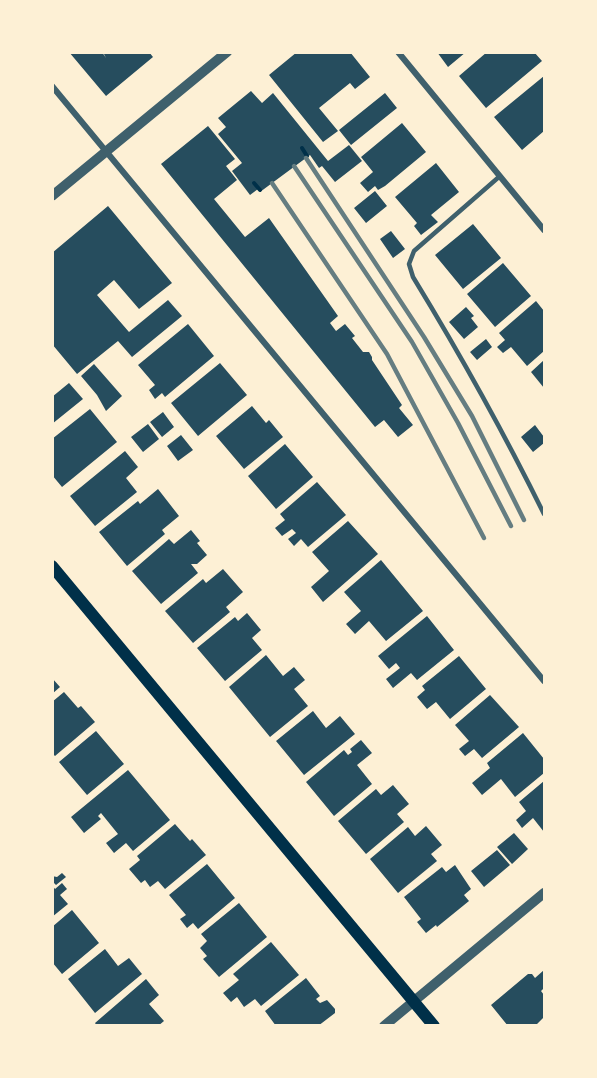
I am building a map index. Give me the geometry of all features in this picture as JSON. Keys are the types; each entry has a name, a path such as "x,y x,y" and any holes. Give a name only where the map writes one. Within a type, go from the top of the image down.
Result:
{"main road":[{"path":"52,566 434,1026"}],"street":[{"path":"52,196 227,52"},
{"path":"398,52 544,230"},
{"path":"52,86 544,681"},
{"path":"384,1026 544,893"}],"lane":[{"path":"500,176 414,251 409,264 413,277 507,439 544,514"}],"path":[{"path":"302,148 307,156"},
{"path":"254,183 260,190"}],"building":[{"path":"69,52 102,52 106,58 103,52 149,52 153,57 106,96"},
{"path":"297,52 350,52 370,77 355,89 350,83 319,108 338,131 323,142 269,75"},
{"path":"437,52 466,52 448,67"},
{"path":"487,52 534,52 542,61 486,108 459,76"},
{"path":"544,76 544,131 522,150 494,117"},
{"path":"251,91 262,103 273,93 328,161 349,145 362,161 335,182 322,166 319,168 310,155 260,192 258,189 250,195 232,171 242,163 218,134 226,127 218,118"},
{"path":"385,93 397,108 351,145 339,130"},
{"path":"402,123 426,152 385,186 378,190 375,186 368,192 360,183 373,172 361,157"},
{"path":"208,126 235,159 226,166 237,180 214,199 245,237 269,218 338,316 330,323 336,331 345,324 355,336 352,338 363,352 369,352 402,405 399,408 413,425 398,437 384,420 375,427 161,164"},
{"path":"436,163 459,192 431,215 438,222 421,235 414,226 417,223 395,197"},
{"path":"375,191 387,206 366,223 354,208"},
{"path":"108,206 172,283 139,309 114,280 97,295 129,332 168,300 182,316 132,357 118,341 77,374 52,344 52,253"},
{"path":"473,224 501,258 463,289 435,255"},
{"path":"391,231 405,249 393,258 380,239"},
{"path":"503,263 531,296 495,327 467,294"},
{"path":"536,301 544,311 544,351 527,366 511,347 503,353 497,347 505,340 499,333"},
{"path":"466,307 474,316 471,318 478,327 464,339 449,322"},
{"path":"188,324 214,356 165,397 162,393 155,399 149,390 155,385 138,365"},
{"path":"486,339 492,347 477,360 470,352"},
{"path":"544,360 544,388 531,372"},
{"path":"220,363 247,395 198,436 171,403"},
{"path":"94,364 122,396 106,411 97,395 81,376"},
{"path":"69,383 83,399 52,424 52,397"},
{"path":"252,406 266,423 269,420 283,437 244,469 216,436"},
{"path":"90,409 117,442 62,487 52,475 52,439"},
{"path":"163,412 174,427 162,437 150,422"},
{"path":"148,424 159,439 143,452 131,437"},
{"path":"535,425 544,437 544,443 533,452 521,437"},
{"path":"181,435 193,450 178,461 167,446"},
{"path":"285,444 313,477 276,509 248,476"},
{"path":"125,451 138,467 126,478 137,492 95,526 70,496"},
{"path":"317,482 346,515 308,547 301,539 294,546 288,539 296,533 292,529 282,536 275,528 285,520 280,514"},
{"path":"158,489 179,516 162,530 165,534 127,566 99,532 138,501 140,504"},
{"path":"348,521 378,554 323,602 311,587 329,571 312,552"},
{"path":"191,530 200,541 197,543 207,555 197,564 191,564 198,573 161,604 132,571 169,539 174,544"},
{"path":"381,560 423,611 386,641 369,621 355,634 346,624 361,611 344,592"},
{"path":"223,569 243,592 226,607 230,612 193,643 165,611 203,579 206,583"},
{"path":"247,613 261,630 252,638 262,650 225,681 197,648 235,617 238,621"},
{"path":"427,616 454,650 417,680 411,673 393,688 386,679 400,668 396,663 389,669 378,656"},
{"path":"266,655 283,676 294,667 305,680 294,689 308,706 270,737 229,687"},
{"path":"459,656 486,689 450,719 436,702 427,709 417,697 425,690 422,686"},
{"path":"52,678 60,687 52,694"},
{"path":"64,692 95,722 55,756 52,753 52,702"},
{"path":"490,695 519,727 482,758 474,749 465,756 459,749 469,741 455,725"},
{"path":"313,711 326,728 340,716 355,734 304,775 276,741"},
{"path":"96,731 124,764 87,795 59,762"},
{"path":"523,733 544,759 544,773 515,797 501,779 482,795 472,783 490,768 487,763"},
{"path":"361,740 372,753 357,765 372,784 334,816 306,782 344,750 348,755 352,752 350,749"},
{"path":"128,770 170,820 133,851 126,843 114,853 106,843 118,834 101,813 98,816 101,819 84,833 71,817"},
{"path":"544,781 544,832 533,818 522,828 516,820 526,811 519,802"},
{"path":"393,785 409,804 397,814 404,822 366,854 338,821 376,789 381,795"},
{"path":"175,824 206,855 165,889 158,881 150,887 145,880 141,883 129,869 140,860 137,856"},
{"path":"426,826 442,845 431,854 437,861 398,893 370,859 408,827 415,836"},
{"path":"514,833 528,849 512,864 497,847"},
{"path":"497,850 510,865 484,887 471,871"},
{"path":"207,864 235,898 198,929 193,923 187,928 180,919 186,915 169,895"},
{"path":"455,865 471,889 464,895 469,901 426,933 417,922 421,919 404,897 442,867 446,872"},
{"path":"62,873 66,877 56,885 52,881 52,876 57,877"},
{"path":"62,883 67,889 60,895 68,904 52,917 52,885 55,889"},
{"path":"239,903 267,937 219,977 203,959 207,956 200,948 207,941 201,934"},
{"path":"72,910 99,943 62,974 52,962 52,927"},
{"path":"271,942 299,975 261,1006 255,999 244,1007 237,997 231,1002 223,993 239,980 233,974"},
{"path":"105,949 118,966 129,958 142,974 95,1013 68,979"},
{"path":"544,970 544,988 541,991 544,995 544,1017 535,1026 508,1026 491,1005 528,974 532,974 535,978"},
{"path":"306,978 320,996 316,999 320,1003 327,1000 335,1009 335,1013 318,1026 276,1026 265,1011"},
{"path":"146,979 159,995 149,1004 164,1021 158,1026 97,1026 95,1023"}],"railway":[{"path":"306,158 424,337 472,416 524,520"},
{"path":"294,166 412,342 458,423 511,526"},
{"path":"272,183 387,354 484,538"}]}
